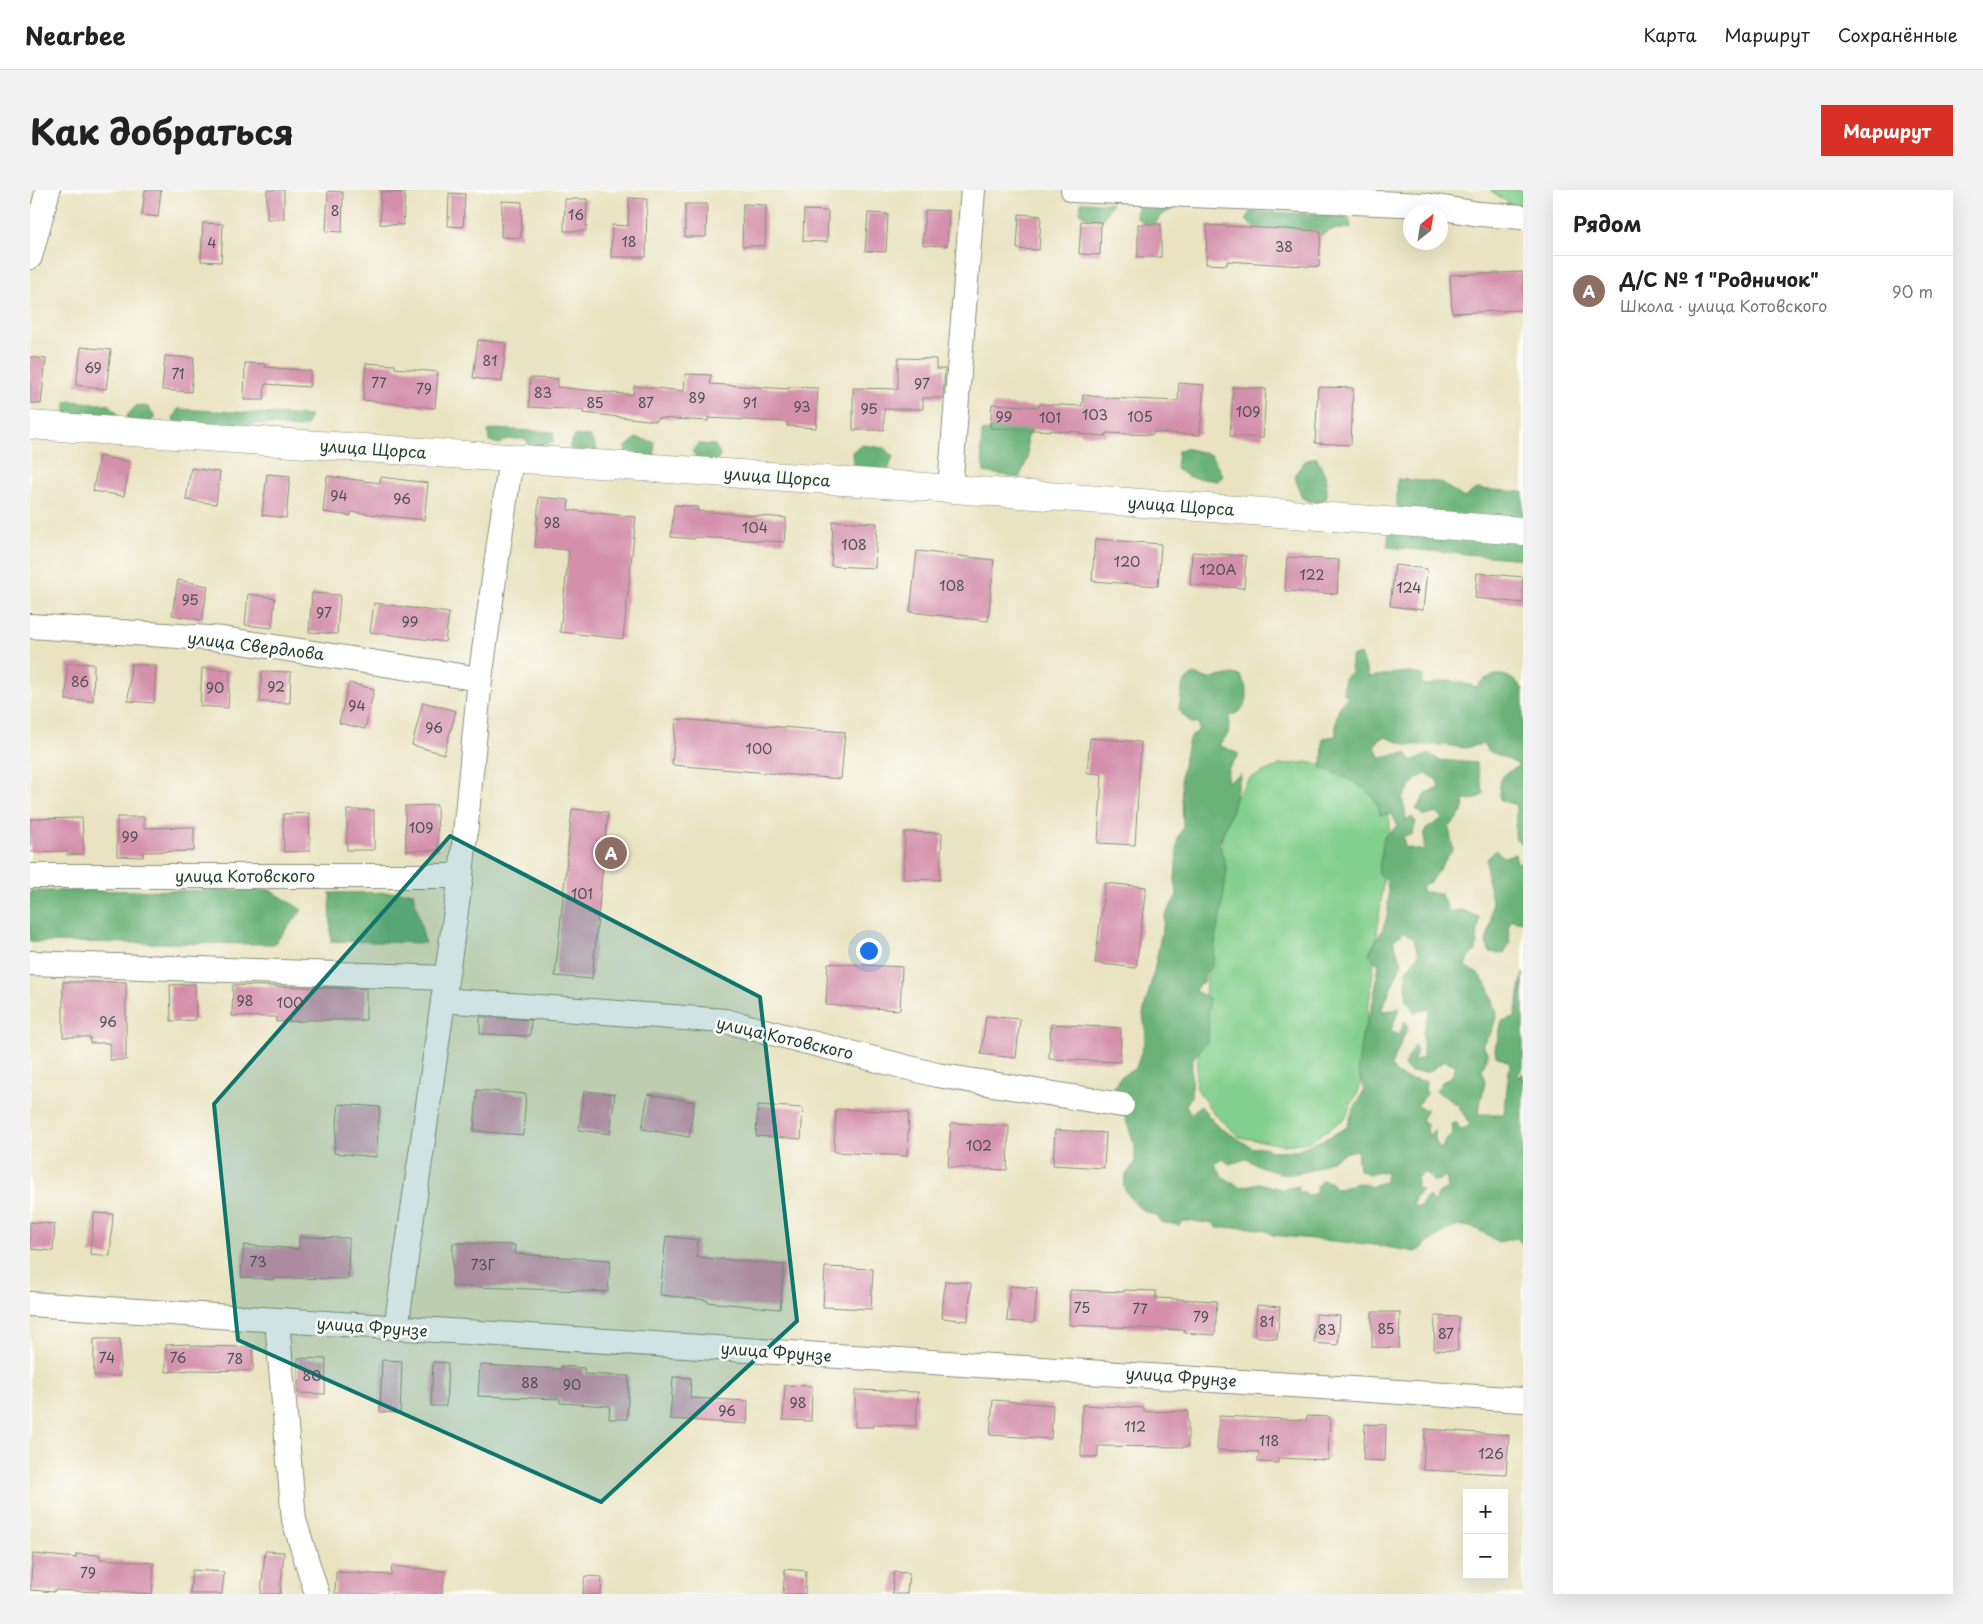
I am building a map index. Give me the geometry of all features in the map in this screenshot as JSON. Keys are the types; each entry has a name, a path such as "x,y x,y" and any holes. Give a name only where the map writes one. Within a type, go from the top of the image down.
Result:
{"street":[{"path":"30,257 48,190"},
{"path":"950,489 973,190"},
{"path":"1073,190 1426,205 1479,214 1523,217"},
{"name":"улица Щорса","path":"30,425 1523,531"},
{"path":"396,1328 461,876 480,679 511,458"},
{"name":"улица Свердлова","path":"30,626 223,639 480,679"},
{"name":"улица Котовского","path":"30,876 461,876"},
{"name":"улица Котовского","path":"30,963 445,989 725,1021 937,1075 1122,1105"},
{"name":"улица Фрунзе","path":"30,1304 1523,1400"},
{"path":"277,1321 294,1520 317,1594"}],"highlighted area":[{"path":"450,836 760,997 797,1321 601,1502 238,1340 214,1104"}],"green space":[{"path":"1490,190 1523,190 1523,209 1517,209"},
{"path":"1138,197 1174,199 1175,208 1160,216 1152,230 1136,217"},
{"path":"1081,202 1112,203 1102,220 1088,218 1080,213"},
{"path":"1329,208 1340,208 1342,216 1349,217 1351,228 1331,230 1313,240 1252,226 1246,220 1251,212 1323,214"},
{"path":"66,402 110,405 118,414 101,422 66,414"},
{"path":"137,405 148,407 156,417 147,425 134,427 126,417"},
{"path":"178,409 310,416 306,426 298,428 268,424 235,424 230,431 176,428 173,418"},
{"path":"1014,421 1035,427 1027,438 1028,458 1019,478 984,472 981,451 982,432"},
{"path":"495,429 554,432 553,443 530,448 526,439 508,439 499,444 489,441 488,431"},
{"path":"575,436 590,436 597,449 594,454 577,458 569,447"},
{"path":"636,438 654,442 655,458 627,457 625,448"},
{"path":"699,444 715,445 720,455 716,464 699,461 692,451"},
{"path":"862,445 884,448 893,456 888,471 866,478 853,465 852,452"},
{"path":"1185,448 1211,455 1223,475 1218,481 1189,477 1176,469 1178,451"},
{"path":"1316,457 1327,479 1326,499 1319,504 1302,498 1294,475 1305,461"},
{"path":"1397,479 1440,482 1464,498 1476,489 1523,492 1523,559 1387,547 1390,528 1429,517 1397,506"},
{"path":"1360,654 1369,677 1405,672 1423,675 1421,684 1428,685 1450,680 1476,687 1482,681 1494,675 1500,675 1512,679 1523,689 1523,844 1515,838 1516,805 1500,800 1502,777 1520,765 1489,751 1483,744 1465,748 1444,745 1407,745 1385,737 1374,746 1380,757 1406,753 1411,761 1430,754 1439,760 1476,763 1484,794 1476,799 1465,800 1462,812 1449,828 1453,849 1430,882 1422,885 1422,892 1440,893 1446,904 1447,912 1462,910 1479,917 1476,951 1468,957 1465,967 1477,972 1489,988 1497,1013 1492,1031 1482,1045 1488,1054 1482,1069 1485,1082 1478,1114 1504,1114 1510,1063 1496,1056 1495,1049 1502,1021 1515,1017 1523,973 1523,1068 1518,1074 1519,1077 1523,1073 1523,1245 1517,1238 1498,1242 1485,1233 1464,1226 1447,1230 1416,1252 1374,1245 1272,1235 1254,1228 1217,1228 1213,1223 1184,1221 1179,1225 1160,1222 1158,1216 1137,1205 1123,1186 1126,1175 1135,1163 1135,1145 1114,1087 1120,1077 1136,1068 1146,1037 1143,1014 1165,916 1177,895 1175,879 1178,837 1183,828 1181,774 1189,739 1199,729 1199,723 1191,723 1179,710 1183,683 1193,674 1209,679 1233,674 1241,676 1246,689 1247,700 1242,709 1230,716 1228,734 1219,745 1239,754 1228,769 1227,782 1241,774 1231,813 1219,843 1227,870 1220,919 1216,933 1213,965 1205,973 1204,982 1199,984 1195,991 1209,998 1208,1040 1192,1060 1191,1097 1186,1105 1191,1114 1200,1105 1217,1126 1253,1148 1265,1147 1271,1151 1296,1150 1327,1138 1347,1127 1353,1110 1364,1091 1358,1069 1362,1035 1372,1008 1379,965 1369,955 1385,924 1388,906 1387,882 1378,873 1384,837 1398,826 1392,814 1380,815 1378,805 1366,790 1350,780 1322,768 1323,738 1336,736 1338,710 1348,697 1343,693 1344,678 1351,672 1351,657","holes":["1426,774 1436,779 1440,787 1426,794 1416,809 1425,816 1436,813 1442,819 1425,830 1424,851 1405,847 1403,836 1412,835 1416,822 1412,817 1406,821 1402,799 1416,779","1403,932 1413,938 1419,954 1406,971 1407,1000 1414,1012 1430,1009 1423,1031 1423,1057 1414,1061 1417,1049 1414,1045 1404,1066 1411,1072 1429,1072 1445,1060 1456,1066 1452,1076 1442,1082 1436,1091 1458,1105 1470,1125 1461,1130 1456,1122 1452,1124 1453,1134 1446,1139 1441,1150 1435,1141 1435,1129 1428,1136 1427,1124 1421,1120 1427,1110 1417,1106 1427,1094 1425,1089 1426,1081 1402,1077 1391,1066 1408,1027 1405,1021 1399,1035 1391,1031 1400,1006 1395,1010 1381,1011 1402,963 1393,941","1357,1150 1359,1170 1369,1174 1387,1171 1386,1180 1371,1187 1366,1184 1357,1183 1337,1189 1330,1182 1322,1180 1317,1186 1316,1193 1309,1195 1298,1191 1299,1186 1281,1189 1259,1183 1240,1187 1223,1177 1215,1164 1223,1159 1229,1164 1246,1159 1267,1169 1286,1174 1306,1172 1342,1154","1425,1172 1434,1182 1446,1176 1448,1187 1436,1196 1434,1205 1429,1196 1423,1201 1422,1206 1414,1207 1414,1199 1422,1190 1417,1188 1417,1178"]},
{"path":"1307,762 1341,768 1384,800 1390,822 1359,1090 1344,1119 1309,1142 1283,1145 1239,1137 1213,1113 1195,1086 1225,809 1250,778 1280,765"},
{"path":"1496,850 1503,857 1515,854 1517,863 1523,862 1523,922 1511,920 1508,928 1510,943 1504,954 1490,952 1486,943 1491,922 1492,899 1487,879 1487,859"},
{"path":"270,890 302,910 274,944 30,942 30,891"},
{"path":"413,892 425,943 331,941 330,893"}],"building":[{"path":"145,190 161,190 158,217 142,215"},
{"path":"267,190 284,190 284,219 267,219"},
{"path":"328,191 343,192 342,232 326,231"},
{"path":"381,192 405,193 403,225 380,224"},
{"path":"449,193 465,194 463,227 448,226"},
{"path":"629,198 647,199 646,257 611,257 612,225 628,226"},
{"path":"565,199 587,199 586,231 564,231"},
{"path":"502,201 522,202 521,238 501,237"},
{"path":"685,204 707,204 706,237 685,237"},
{"path":"743,204 766,205 765,246 742,246"},
{"path":"804,210 828,211 827,242 803,241"},
{"path":"925,210 949,211 947,246 923,245"},
{"path":"868,213 888,214 886,252 865,251"},
{"path":"1019,214 1041,216 1039,250 1017,249"},
{"path":"1081,221 1101,222 1100,255 1079,254"},
{"path":"203,223 223,224 221,262 201,261"},
{"path":"1138,224 1161,224 1161,257 1138,257"},
{"path":"1207,225 1321,231 1319,267 1227,261 1227,265 1206,264"},
{"path":"1523,272 1523,310 1452,313 1450,275"},
{"path":"478,340 506,343 502,382 473,378"},
{"path":"81,347 111,350 106,389 76,385"},
{"path":"165,356 194,358 191,392 162,390"},
{"path":"30,357 46,359 41,404 30,403"},
{"path":"898,358 936,359 936,369 945,369 943,398 923,398 923,409 884,409 884,430 853,430 853,388 898,389"},
{"path":"245,363 265,364 265,367 311,371 309,387 265,384 264,400 244,400"},
{"path":"366,363 395,365 395,368 438,372 435,408 363,400"},
{"path":"685,374 711,375 710,384 789,389 789,387 818,388 816,428 787,426 787,422 708,418 708,421 657,418 657,421 583,413 583,410 529,407 530,378 558,379 557,387 633,395 634,386 684,391"},
{"path":"1179,383 1204,385 1200,435 1153,432 1153,435 1106,433 1106,436 1080,434 1080,432 990,428 992,404 1039,407 1039,404 1082,406 1083,395 1178,401"},
{"path":"1233,387 1266,389 1263,438 1230,436"},
{"path":"1318,387 1353,388 1351,445 1315,443"},
{"path":"99,456 130,462 124,496 93,491"},
{"path":"191,468 220,472 216,504 186,500"},
{"path":"267,474 290,476 286,518 262,515"},
{"path":"327,476 380,483 381,477 428,483 424,520 351,512 351,516 323,512"},
{"path":"539,497 569,500 568,510 636,517 623,639 560,632 569,550 535,547"},
{"path":"674,505 698,507 697,511 786,518 784,542 671,537"},
{"path":"833,521 877,523 875,568 831,566"},
{"path":"1095,539 1161,544 1158,586 1092,581"},
{"path":"917,551 994,560 988,621 910,612"},
{"path":"1192,552 1246,556 1244,588 1190,585"},
{"path":"1287,557 1339,560 1337,594 1285,591"},
{"path":"1395,565 1427,569 1423,610 1390,606"},
{"path":"1477,573 1523,577 1523,603 1475,598"},
{"path":"178,580 208,586 202,620 172,615"},
{"path":"312,593 340,595 337,634 309,632"},
{"path":"248,594 275,598 272,628 245,625"},
{"path":"374,603 449,613 445,642 370,632"},
{"path":"67,663 94,664 93,701 66,700"},
{"path":"131,664 156,666 154,703 128,701"},
{"path":"202,668 230,670 228,708 200,706"},
{"path":"262,671 291,672 290,703 260,702"},
{"path":"349,683 374,689 365,729 339,723"},
{"path":"423,702 456,711 444,754 412,745"},
{"path":"676,719 845,732 841,779 672,765"},
{"path":"1090,738 1141,742 1135,845 1098,843 1102,774 1087,773"},
{"path":"437,805 438,850 406,851 405,806"},
{"path":"572,809 608,812 592,979 555,976"},
{"path":"347,810 374,810 374,850 347,850"},
{"path":"309,813 310,851 284,852 283,814"},
{"path":"117,817 144,817 144,828 194,827 194,851 143,852 143,857 117,856"},
{"path":"82,818 84,854 67,855 67,851 30,852 30,819"},
{"path":"905,832 942,833 940,880 903,879"},
{"path":"1105,883 1146,887 1136,968 1095,963"},
{"path":"828,963 902,967 900,1010 826,1005"},
{"path":"63,982 126,982 126,1060 110,1060 110,1043 90,1043 90,1037 63,1037"},
{"path":"195,984 196,1020 171,1021 170,985"},
{"path":"233,985 366,989 366,1020 276,1022 276,1017 232,1016"},
{"path":"986,1016 1020,1019 1016,1058 981,1054"},
{"path":"480,1017 531,1020 530,1036 480,1034"},
{"path":"1051,1024 1121,1028 1120,1062 1049,1059"},
{"path":"477,1090 526,1094 523,1135 474,1131"},
{"path":"584,1091 615,1094 610,1134 579,1130"},
{"path":"648,1094 694,1102 689,1137 642,1129"},
{"path":"339,1104 380,1107 376,1157 334,1153"},
{"path":"758,1105 803,1108 801,1139 756,1136"},
{"path":"836,1109 909,1112 907,1156 834,1152"},
{"path":"951,1123 1009,1126 1007,1170 948,1167"},
{"path":"1055,1130 1106,1133 1104,1168 1053,1165"},
{"path":"94,1213 113,1214 110,1256 90,1254"},
{"path":"30,1222 55,1224 53,1251 30,1249"},
{"path":"666,1236 698,1240 696,1257 784,1265 780,1309 707,1302 707,1300 660,1295"},
{"path":"299,1237 349,1238 348,1279 273,1278 273,1280 241,1277 244,1245 299,1249"},
{"path":"453,1243 515,1245 514,1254 610,1260 608,1292 452,1286"},
{"path":"825,1267 873,1269 871,1309 823,1307"},
{"path":"945,1281 971,1283 968,1321 942,1318"},
{"path":"1010,1286 1037,1288 1034,1323 1007,1321"},
{"path":"1070,1290 1156,1291 1156,1298 1217,1301 1215,1335 1185,1333 1185,1330 1069,1325"},
{"path":"1257,1305 1280,1307 1277,1339 1254,1336"},
{"path":"1372,1312 1400,1312 1399,1348 1372,1347"},
{"path":"1316,1314 1340,1316 1338,1345 1314,1343"},
{"path":"1435,1316 1459,1317 1458,1351 1434,1350"},
{"path":"94,1339 120,1339 120,1376 94,1376"},
{"path":"190,1344 190,1346 253,1347 253,1371 191,1370 166,1372 166,1345"},
{"path":"298,1358 326,1359 325,1394 298,1393"},
{"path":"382,1360 402,1361 400,1413 380,1412"},
{"path":"433,1362 448,1363 446,1406 431,1406"},
{"path":"480,1365 561,1369 561,1366 584,1368 584,1374 629,1376 627,1419 609,1419 610,1406 560,1403 560,1399 478,1396"},
{"path":"673,1377 691,1378 690,1398 748,1401 747,1424 670,1419"},
{"path":"785,1385 812,1386 811,1421 783,1420"},
{"path":"855,1390 918,1392 916,1426 874,1424 874,1427 855,1427"},
{"path":"993,1400 1053,1405 1051,1439 990,1435"},
{"path":"1082,1405 1144,1408 1144,1412 1188,1411 1188,1447 1098,1446 1098,1457 1081,1457"},
{"path":"1219,1416 1306,1420 1307,1416 1330,1417 1328,1460 1278,1458 1278,1463 1258,1462 1259,1452 1217,1450"},
{"path":"1365,1424 1386,1425 1385,1461 1363,1460"},
{"path":"1425,1429 1509,1435 1506,1474 1423,1470"},
{"path":"265,1551 284,1552 280,1594 261,1594"},
{"path":"33,1554 76,1558 76,1554 100,1555 100,1559 154,1563 152,1594 99,1590 99,1592 54,1590 54,1592 30,1590"},
{"path":"392,1566 445,1571 442,1594 335,1594 336,1572 391,1575"},
{"path":"785,1569 806,1571 805,1594 783,1594"},
{"path":"192,1570 224,1572 222,1594 190,1594"},
{"path":"894,1572 909,1573 907,1594 892,1594"},
{"path":"585,1576 602,1577 601,1594 583,1594"}],"place":[{"name":"Д/С № 1 \"Родничок\"","path":"611,853"}]}
